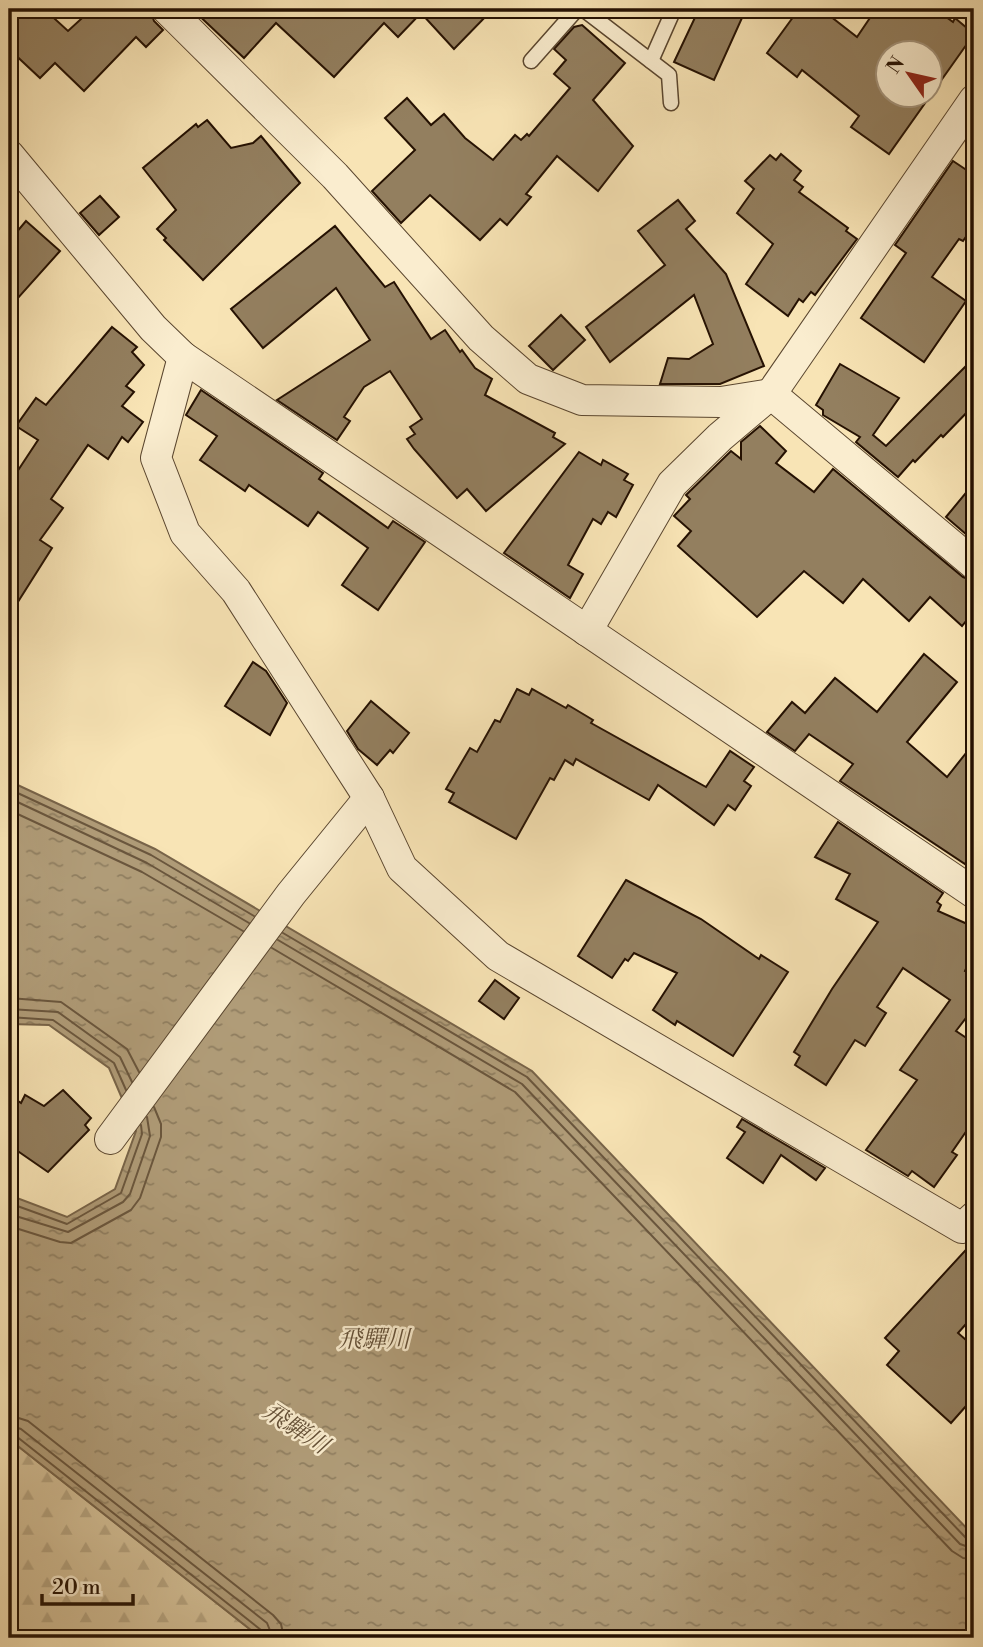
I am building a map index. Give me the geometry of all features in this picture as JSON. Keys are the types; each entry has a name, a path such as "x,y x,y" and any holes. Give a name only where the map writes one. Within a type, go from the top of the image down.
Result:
{"street":[{"path":"167,9 335,176 481,338 528,379 582,400 721,402 771,394 974,565"},
{"path":"587,631 671,484 720,437 771,394 974,100"},
{"path":"9,155 153,328 183,357 974,892"},
{"path":"183,357 156,458 185,533 236,591 369,798 402,868 498,956 962,1227 974,1217"},
{"path":"110,1139 292,894 369,798"}],"lane":[{"path":"531,61 577,9"},
{"path":"583,9 668,75 671,103"},
{"path":"651,61 674,9"}],"green space":[{"path":"9,1439 261,1638 9,1638"}],"water":[{"name":"飛驒川","path":"9,781 155,849 532,1071 974,1536 974,1638 261,1638 9,1439 9,1195 67,1217 115,1189 136,1131 109,1068 49,1025 9,1024"}],"building":[{"path":"9,9 44,9 68,31 92,9 150,9 154,21 163,30 146,47 136,37 84,91 55,63 40,78 9,49"},
{"path":"192,9 493,9 454,49 421,13 398,37 384,23 334,77 276,23 244,58"},
{"path":"699,9 746,9 714,80 674,62"},
{"path":"799,9 821,9 857,37 876,9 935,9 953,22 955,18 974,34 944,76 944,38 874,38 874,108 922,108 889,154 851,127 859,116 802,70 797,77 767,53"},
{"path":"582,25 625,63 593,100 633,146 598,191 557,156 526,194 531,197 507,225 500,219 480,240 430,195 401,223 372,191 415,150 385,118 407,98 431,125 444,114 465,138 493,160 515,135 521,140 527,134 529,136 570,88 554,74 566,60 554,49 574,27"},
{"path":"207,120 231,148 253,143 261,136 300,183 203,280 164,240 166,238 157,229 176,210 143,168 196,124 198,127"},
{"path":"781,154 801,171 794,180 803,187 799,192 848,228 846,231 857,239 815,295 811,292 803,302 799,299 788,316 746,284 773,244 737,213 754,189 745,181 770,155 776,160"},
{"path":"953,161 974,175 974,225 963,241 959,239 932,277 966,301 924,362 861,318 906,253 895,245"},
{"path":"100,196 119,217 99,235 80,213"},
{"path":"678,200 695,221 686,229 726,274 764,366 720,384 660,384 668,358 689,359 713,344 694,295 610,362 586,327 665,265 638,231"},
{"path":"26,221 60,251 9,308 9,241"},
{"path":"335,226 385,287 394,282 431,339 445,330 475,368 492,379 485,395 555,433 553,437 565,444 486,511 467,489 457,498 407,439 415,434 410,427 422,419 390,371 364,387 344,417 350,421 337,440 277,400 370,340 336,288 263,348 231,309"},
{"path":"561,315 585,340 553,370 529,346"},
{"path":"112,327 137,347 132,352 144,365 126,386 134,392 122,406 143,422 128,442 122,437 108,459 88,445 51,499 63,508 40,540 52,548 9,616 9,484 38,440 16,426 36,398 46,405"},
{"path":"974,358 974,405 898,477 856,442 860,437 823,415 823,410 816,405 840,364 899,398 873,435 886,446"},
{"path":"201,390 323,473 319,479 388,528 393,521 425,542 378,610 342,585 368,548 318,512 308,526 249,485 245,491 200,460 217,436 186,415"},
{"path":"760,426 786,451 776,463 814,492 833,469 963,577 974,581 974,611 962,626 930,597 909,621 863,579 843,603 804,571 757,617 678,546 691,531 674,516 690,499 686,495 731,451 741,459 741,442"},
{"path":"579,452 601,465 603,460 628,474 624,480 633,485 616,517 608,512 601,524 593,519 568,565 583,574 570,598 504,553"},
{"path":"974,483 974,541 946,517"},
{"path":"924,654 957,682 907,742 947,777 974,743 974,849 965,864 840,781 853,764 809,734 795,751 767,732 792,702 805,713 835,678 877,712"},
{"path":"253,662 266,671 287,703 270,735 225,706"},
{"path":"517,689 529,695 532,689 566,708 568,705 593,720 591,723 706,787 730,751 754,767 744,781 751,786 735,810 728,805 714,825 658,785 649,800 576,759 573,765 565,760 554,780 550,778 516,839 449,802 454,793 446,789 470,748 477,752 495,720 500,722"},
{"path":"371,701 409,733 393,753 390,750 377,765 358,749 347,731"},
{"path":"838,822 943,893 937,902 941,905 938,911 974,927 974,950 965,971 969,973 974,966 974,1017 969,1014 956,1031 974,1043 974,1120 952,1152 957,1155 934,1187 912,1171 908,1176 866,1150 917,1080 900,1070 950,1000 903,968 877,1007 886,1013 865,1046 855,1040 826,1085 795,1065 800,1056 794,1052 832,989 878,922 836,899 850,874 815,857"},
{"path":"626,880 701,919 759,959 761,955 788,972 733,1056 677,1021 675,1025 653,1010 677,973 634,953 628,961 625,959 612,978 578,956"},
{"path":"495,980 519,998 504,1019 479,1001"},
{"path":"63,1090 91,1118 85,1125 89,1130 48,1172 9,1145 9,1117 18,1101 21,1103 25,1095 44,1106"},
{"path":"742,1119 825,1168 816,1180 781,1155 763,1183 727,1158 745,1132 737,1127"},
{"path":"974,1241 974,1315 958,1333 974,1347 974,1397 951,1423 887,1365 899,1351 885,1338"}],"water label":[{"name":"飛騨川","path":"296,1428"}]}
